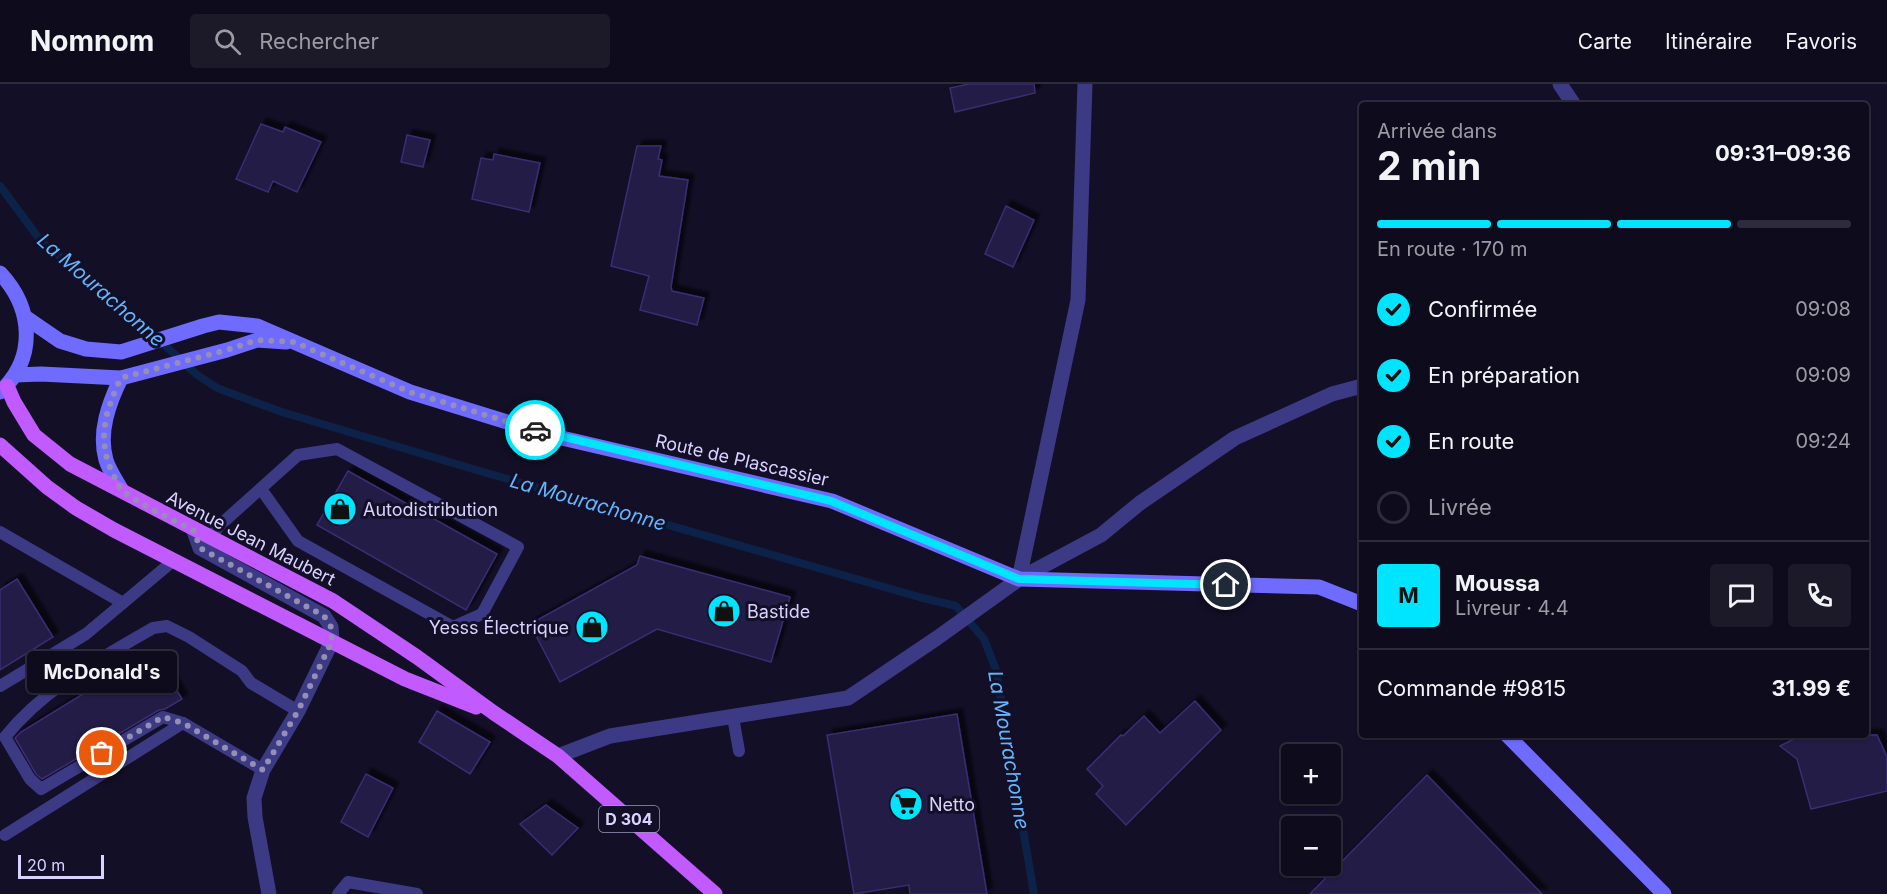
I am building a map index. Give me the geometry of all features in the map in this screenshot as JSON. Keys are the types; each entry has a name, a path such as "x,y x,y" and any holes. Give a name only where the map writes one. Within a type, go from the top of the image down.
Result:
{"main road":[{"name":"Avenue Jean Maubert","path":"7,384 14,402 34,435 69,464 121,489 194,531 333,602 417,657 494,714 558,756 715,894"},
{"name":"Avenue Jean Maubert","path":"0,445 46,487 76,508 173,561 405,680 494,714"}],"street":[{"path":"1019,579 1078,300 1085,84"},
{"path":"1560,84 1572,102"},
{"path":"0,273 20,299 25,316 27,337 23,357 7,384"},
{"name":"Route de Plascassier","path":"25,316 60,341 86,349 121,351 219,322 257,326 410,392 549,435 831,501 1019,579 1319,587 1359,603"},
{"name":"Route de Plascassier","path":"7,384 41,374 121,378 257,340 294,342"},
{"path":"121,378 106,417 104,438 106,461 121,489"},
{"path":"558,756 610,736 848,698 1019,579 1101,535 1140,503 1235,438 1332,394 1359,387"},
{"path":"194,531 200,548 324,616 331,627 332,641 298,711 263,770 256,790 255,807 269,894"},
{"path":"1510,738 1664,894"}],"lane":[{"path":"209,538 220,525 298,454 337,449 518,547 482,614 453,627 298,541 261,489"},
{"path":"0,532 123,603"},
{"path":"0,686 86,634 173,561"},
{"path":"263,770 183,723 163,717 41,789 30,779 5,737 19,719 66,680 153,628 167,626 189,637 242,671 251,683 298,711"},
{"path":"733,717 739,751"},
{"path":"5,835 183,723"},
{"path":"338,894 348,882 417,894"}],"building":[{"path":"969,84 1034,84 1035,93 955,112 950,88"},
{"path":"261,124 283,132 285,127 321,142 297,192 273,181 268,192 236,179"},
{"path":"407,135 430,140 423,167 401,162"},
{"path":"637,146 661,146 658,159 662,160 659,176 688,180 671,287 672,291 704,298 697,325 640,310 649,276 611,266"},
{"path":"494,154 540,163 529,212 472,199 481,158 493,160"},
{"path":"1006,206 1034,220 1013,267 985,254"},
{"path":"348,471 497,554 466,610 317,525"},
{"path":"640,556 790,597 771,662 657,629 560,682 530,624 637,565"},
{"path":"17,579 53,637 0,670 0,590"},
{"path":"160,663 182,699 159,710 42,779 36,774 15,738 21,732 122,670 129,683"},
{"path":"1195,701 1221,730 1126,825 1096,794 1103,786 1087,769 1144,716 1160,733"},
{"path":"437,711 490,742 470,774 419,742"},
{"name":"Netto","path":"957,714 987,894 910,894 909,885 854,894 827,735"},
{"path":"1869,735 1877,735 1887,757 1887,791 1811,809 1797,759 1780,746 1796,738 1869,738"},
{"path":"366,774 393,788 368,837 341,822"},
{"path":"1427,775 1542,894 1310,894 1328,876 1341,876 1341,862"},
{"path":"546,805 578,828 552,855 520,824"}],"waterway":[{"name":"La Mourachonne","path":"0,186 41,241 130,313 196,374 217,388 282,412 473,469 956,606 984,639 996,670 1034,894"}],"way so far":[{"path":"102,753 163,717 183,723 263,770 298,711 332,641 331,627 324,616 200,548 194,531 121,489 106,461 104,438 106,417 121,378 257,340 294,342 410,392 535,430"}],"place":[{"name":"Autodistribution","path":"340,509"},
{"name":"Bastide","path":"724,611"},
{"name":"Yesss Électrique","path":"592,627"},
{"name":"McDonald's","path":"102,753"},
{"name":"Netto","path":"906,804"}],"route":[{"path":"535,430 831,501 1019,579 1226,585"}]}
